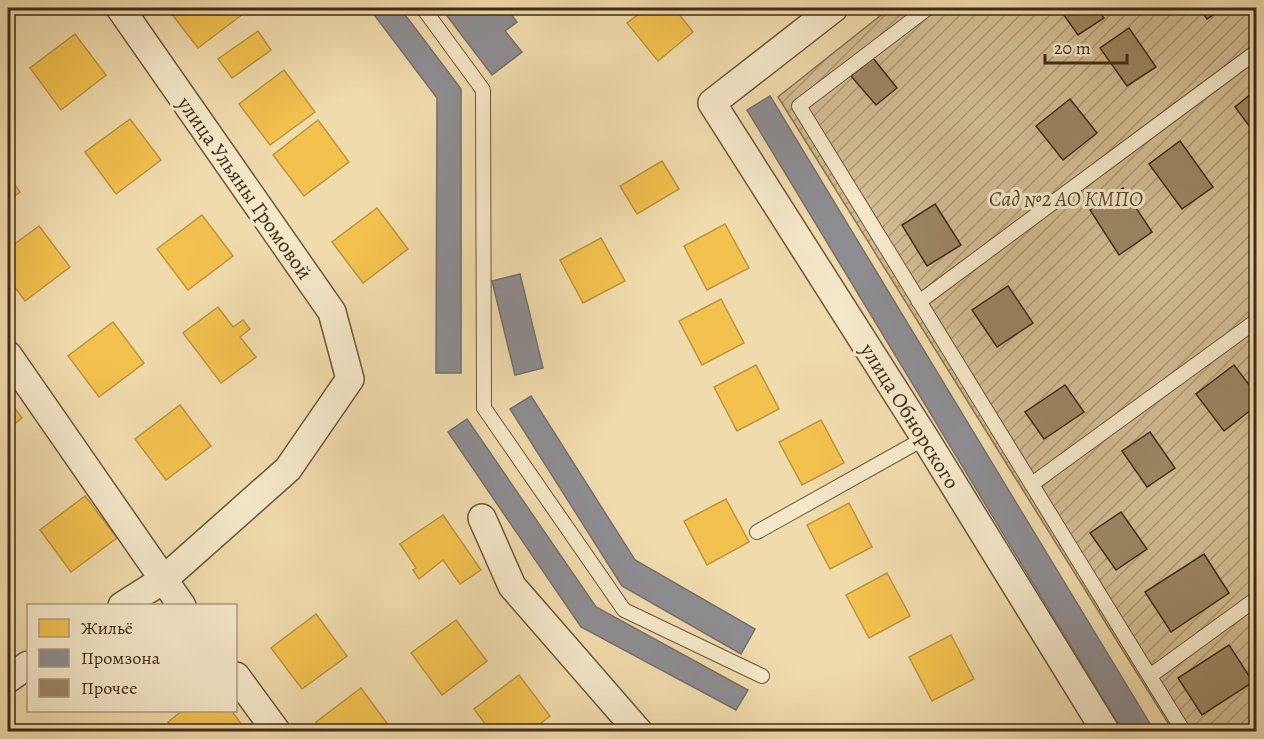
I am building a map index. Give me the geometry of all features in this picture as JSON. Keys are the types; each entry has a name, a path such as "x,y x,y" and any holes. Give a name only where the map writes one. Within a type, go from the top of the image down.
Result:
{"street":[{"name":"улица Ульяны Громовой","path":"120,8 332,312 350,379 288,469 163,580"},
{"name":"улица Обнорского","path":"834,8 712,103 925,438 1106,732"},
{"path":"8,355 181,604"},
{"path":"482,518 512,586 639,732"},
{"path":"125,604 163,580"},
{"path":"8,679 27,666"},
{"path":"237,677 277,732"}],"lane":[{"path":"423,8 483,90 484,408 624,610 762,676"},
{"path":"928,8 799,106 1184,732"},
{"path":"919,302 1257,52"},
{"path":"1032,484 1257,321"},
{"path":"757,532 925,438"},
{"path":"1150,676 1257,599"}],"green space":[{"name":"Сад №2 АО КМПО","path":"890,8 1256,8 1256,731 1173,731 778,97"}],"building: Жильё":[{"path":"167,8 238,8 243,14 198,48"},
{"path":"647,8 674,8 693,32 658,61 627,23"},
{"path":"258,31 271,50 232,78 218,59"},
{"path":"75,34 106,75 61,110 30,68"},
{"path":"284,70 315,112 270,145 239,104"},
{"path":"130,119 161,160 116,194 85,152"},
{"path":"318,120 349,162 304,196 273,155"},
{"path":"662,161 679,189 637,214 620,186"},
{"path":"8,175 20,192 8,201"},
{"path":"377,208 408,249 363,283 332,242"},
{"path":"202,215 233,256 188,290 157,249"},
{"path":"725,224 749,268 707,290 684,246"},
{"path":"39,226 70,267 25,301 8,278 8,249"},
{"path":"601,238 625,281 583,303 560,260"},
{"path":"721,299 744,343 702,365 679,321"},
{"path":"218,307 233,327 243,320 250,329 240,337 256,357 221,383 183,333"},
{"path":"113,322 144,363 99,397 68,356"},
{"path":"756,365 779,409 737,431 714,387"},
{"path":"8,399 22,418 8,429"},
{"path":"180,405 211,446 166,480 135,439"},
{"path":"821,420 844,463 802,485 779,442"},
{"path":"85,496 117,538 71,572 40,530"},
{"path":"726,499 749,542 707,565 684,521"},
{"path":"849,503 872,547 830,569 807,525"},
{"path":"443,515 481,570 460,584 443,560 419,579 413,570 416,568 400,544"},
{"path":"887,573 910,616 869,638 846,595"},
{"path":"316,614 347,656 302,689 271,648"},
{"path":"456,620 487,661 442,695 411,653"},
{"path":"951,635 974,679 932,701 909,657"},
{"path":"519,675 550,716 530,732 491,732 474,709"},
{"path":"361,688 392,730 390,732 322,732 316,722"},
{"path":"180,712 232,712 245,729 241,732 176,732 168,722"}],"building: Промзона":[{"path":"369,8 400,8 461,89 461,373 436,373 437,98"},
{"path":"441,8 506,8 517,22 505,31 522,52 492,75"},
{"path":"770,96 1155,732 1123,732 747,110"},
{"path":"520,274 543,368 515,375 492,281"},
{"path":"531,396 635,560 755,629 741,654 622,586 510,409"},
{"path":"467,419 596,607 748,690 736,710 581,627 448,432"}],"building: Прочее":[{"path":"1059,8 1097,8 1104,18 1078,35"},
{"path":"1199,8 1224,8 1207,19"},
{"path":"1129,28 1156,67 1127,86 1100,48"},
{"path":"873,58 897,88 876,105 851,76"},
{"path":"1256,90 1256,135 1235,107"},
{"path":"1070,99 1097,133 1063,160 1036,126"},
{"path":"1180,141 1213,187 1182,209 1149,164"},
{"path":"1123,188 1152,232 1119,255 1090,210"},
{"path":"935,204 961,245 927,266 902,225"},
{"path":"1008,286 1033,323 997,347 972,310"},
{"path":"1234,365 1256,394 1256,406 1224,431 1196,394"},
{"path":"1065,385 1084,412 1044,439 1025,412"},
{"path":"1150,432 1175,468 1147,487 1122,451"},
{"path":"1121,512 1147,549 1116,570 1090,533"},
{"path":"1204,554 1229,593 1171,632 1145,592"},
{"path":"1229,645 1253,682 1202,715 1178,678"}]}
